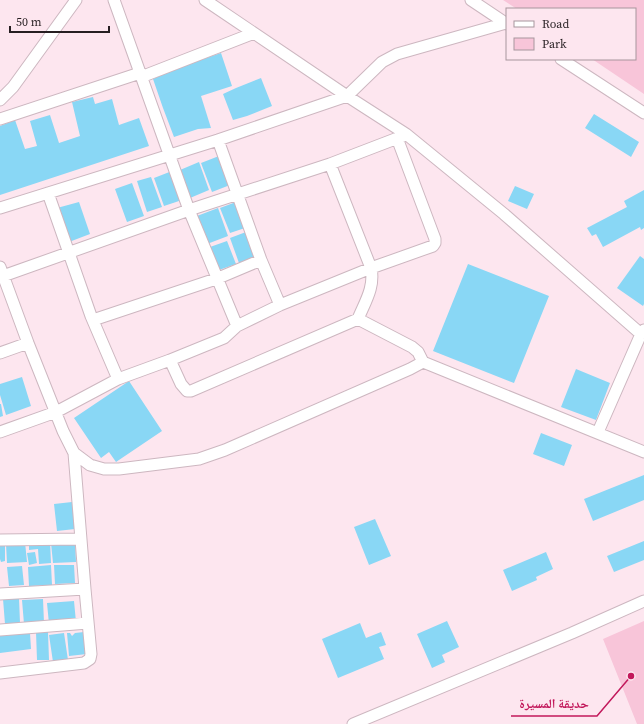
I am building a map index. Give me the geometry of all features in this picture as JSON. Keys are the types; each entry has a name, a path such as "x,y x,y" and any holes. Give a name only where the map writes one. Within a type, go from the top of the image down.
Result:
{"street":[{"path":"0,100 13,87 76,0"},
{"path":"114,0 168,155 216,279 237,326"},
{"path":"205,0 347,96 402,136 504,214 642,332 598,432"},
{"path":"476,2 506,24"},
{"path":"0,208 218,140 347,96 382,62 397,54 506,24"},
{"path":"0,118 141,75 254,33"},
{"path":"563,60 644,113"},
{"path":"0,673 84,663 90,659 91,654 74,453 63,431 1,273 69,252 189,210 330,164 402,136"},
{"path":"0,432 56,412 118,379 224,338 237,326 280,305 372,268 433,246 435,243 435,238 402,136"},
{"path":"218,140 261,260 280,305"},
{"path":"170,360 181,384 187,391 191,391 358,318 371,288 373,276 372,268 330,164"},
{"path":"48,193 93,320 118,379"},
{"path":"93,320 216,279 261,260"},
{"path":"358,318 412,347 418,352 423,362 644,452"},
{"path":"0,353 28,343"},
{"path":"74,453 90,465 120,469 199,460 225,450 423,362"},
{"path":"0,540 81,539"},
{"path":"0,594 85,589"},
{"path":"353,724 572,633 644,600"},
{"path":"0,630 88,623"}],"green space":[{"path":"503,0 644,0 644,94 593,60 636,60 636,8 515,8"},
{"path":"644,621 644,724 637,724 603,639"}],"building":[{"path":"221,53 232,86 201,96 211,128 198,129 174,137 153,79 179,67"},
{"path":"261,78 272,106 233,120 223,94"},
{"path":"93,97 95,104 112,99 119,125 139,118 149,146 0,195 0,126 15,120 25,149 37,146 30,121 50,115 59,143 80,136 72,102"},
{"path":"594,114 639,142 631,157 585,128"},
{"path":"219,156 230,185 212,192 201,163"},
{"path":"199,162 209,190 190,198 180,170"},
{"path":"172,171 182,200 164,206 154,178"},
{"path":"151,177 162,207 147,212 137,181"},
{"path":"132,183 144,216 127,222 115,189"},
{"path":"515,186 534,194 527,209 508,201"},
{"path":"644,190 644,228 641,230 640,227 603,247 596,234 592,236 587,228 627,207 624,201"},
{"path":"79,202 90,234 69,242 57,208"},
{"path":"236,202 245,228 230,233 220,208"},
{"path":"218,208 228,236 207,244 197,216"},
{"path":"246,232 256,256 239,263 230,238"},
{"path":"227,241 236,264 219,270 210,247"},
{"path":"640,256 644,259 643,306 617,288"},
{"path":"468,264 549,296 514,383 433,351"},
{"path":"576,369 610,383 596,420 561,407"},
{"path":"22,377 31,406 6,415 0,395 0,384"},
{"path":"129,381 162,431 116,462 109,452 101,458 74,418"},
{"path":"0,404 3,416 0,417"},
{"path":"541,433 572,445 564,466 533,454"},
{"path":"644,475 644,500 593,521 584,499"},
{"path":"72,502 75,529 57,531 54,504"},
{"path":"375,519 391,556 369,565 354,527"},
{"path":"50,541 51,563 39,564 38,549 29,550 29,542"},
{"path":"75,541 76,562 53,563 51,543"},
{"path":"644,541 644,560 614,572 607,556"},
{"path":"25,542 27,562 7,563 6,544"},
{"path":"0,543 5,543 5,561 1,562 0,559"},
{"path":"35,552 37,563 29,565 27,553"},
{"path":"546,552 553,569 536,577 537,580 512,591 503,570"},
{"path":"51,565 52,585 29,586 28,567"},
{"path":"54,565 74,565 75,583 55,584"},
{"path":"22,566 24,585 9,586 7,567"},
{"path":"19,598 20,623 5,624 3,599"},
{"path":"43,599 44,623 24,624 22,600"},
{"path":"74,601 76,622 49,624 47,603"},
{"path":"447,621 459,647 442,655 445,662 432,668 417,634"},
{"path":"360,623 366,638 381,632 386,645 379,647 384,659 338,678 322,639"},
{"path":"36,632 48,632 49,660 37,660"},
{"path":"84,632 87,654 69,656 67,633 70,633 72,636 75,633"},
{"path":"30,633 31,649 0,653 0,636"},
{"path":"64,633 68,660 53,662 49,635"}],"place":[{"name":"حديقة المسيرة","path":"631,676"}]}
